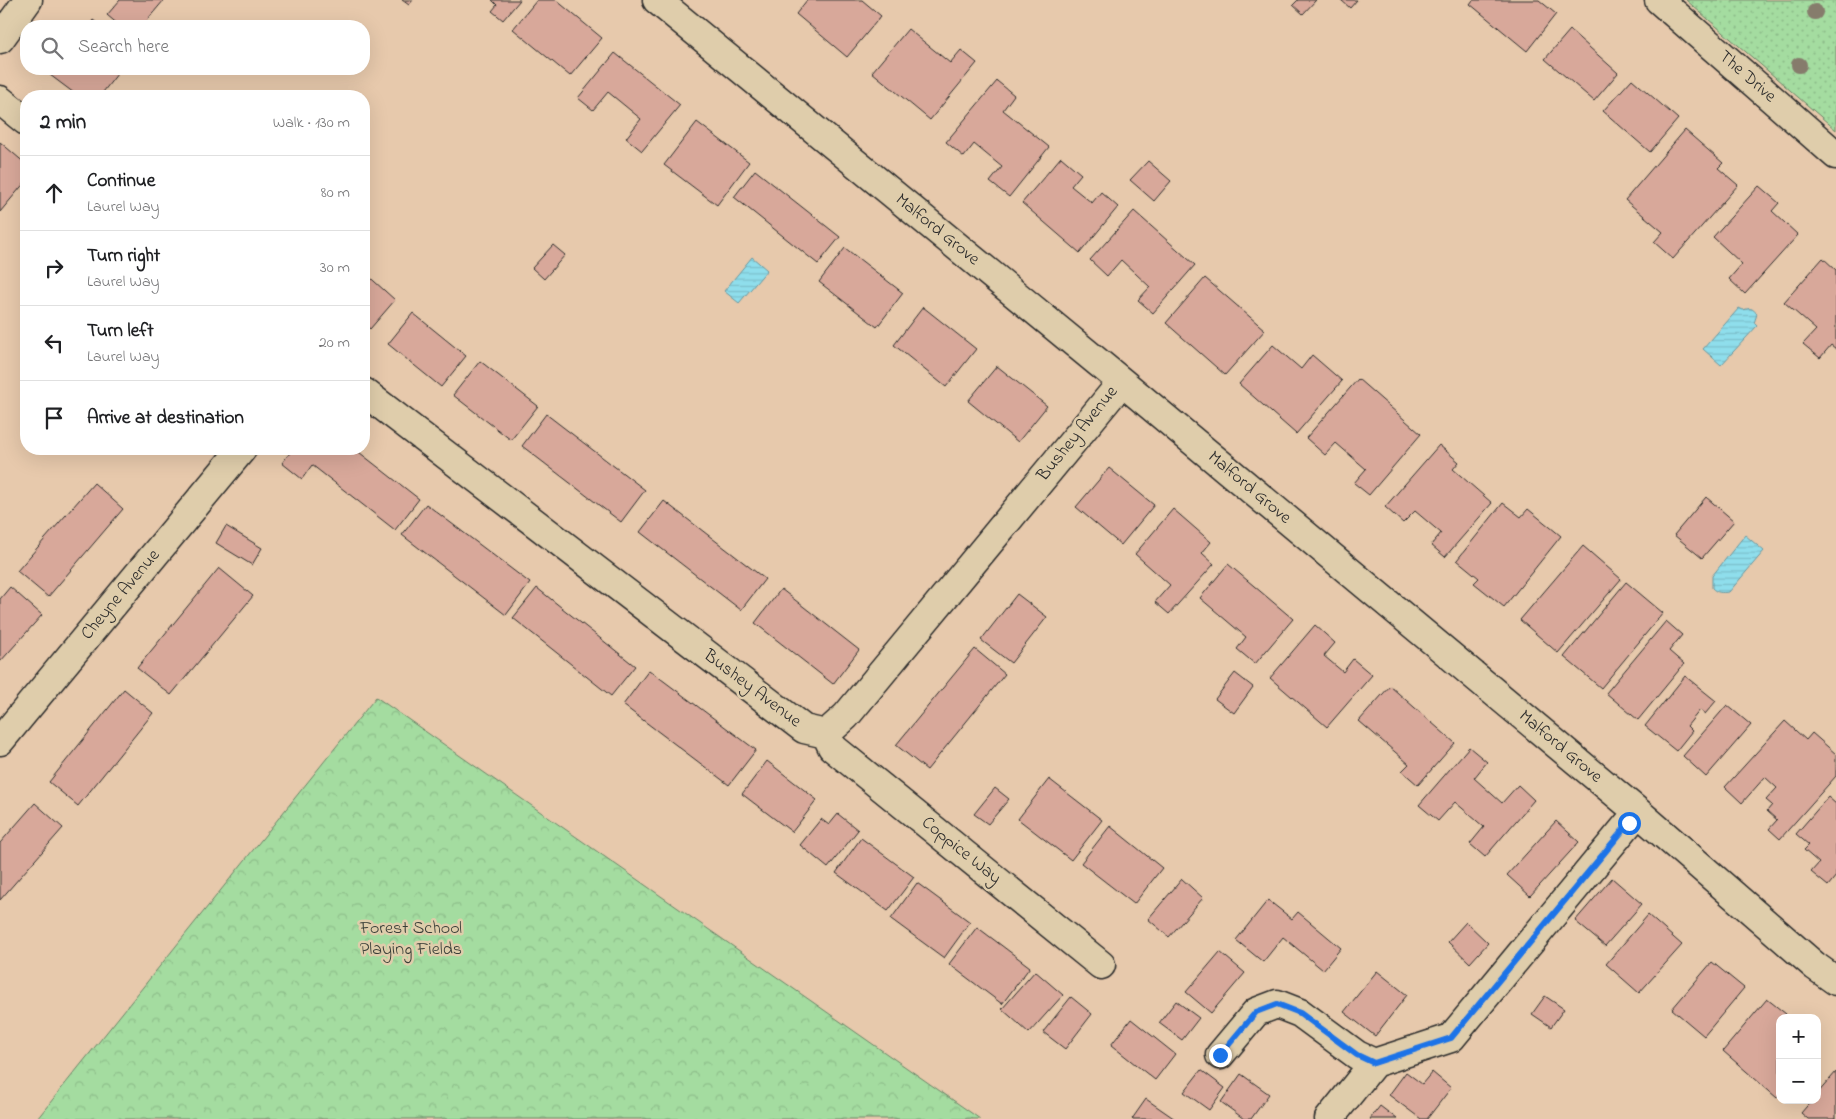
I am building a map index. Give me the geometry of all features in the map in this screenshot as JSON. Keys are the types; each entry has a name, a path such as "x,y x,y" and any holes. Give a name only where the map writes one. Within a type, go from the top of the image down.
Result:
{"street":[{"path":"0,39 28,0"},
{"name":"Malford Grove","path":"657,0 1122,382 1638,812 1815,966 1836,981"},
{"name":"The Drive","path":"1658,0 1836,154"},
{"path":"0,100 20,116"},
{"name":"Bushey Avenue","path":"370,397 804,729 826,734 846,716 1122,382"},
{"name":"Cheyne Avenue","path":"0,742 237,455"},
{"name":"Coppice Way","path":"826,734 832,746 1101,965"},
{"path":"1329,1119 1374,1063 1451,1038 1638,812"},
{"path":"1220,1055 1256,1012 1277,1004 1300,1013 1357,1055 1374,1063"}],"green space":[{"path":"1686,0 1836,0 1836,130"},
{"name":"Forest School Playing Fields","path":"376,697 980,1119 37,1119"}],"water":[{"path":"752,257 767,270 739,303 724,291"},
{"path":"1739,308 1754,310 1757,314 1754,323 1757,326 1721,365 1703,349"},
{"path":"1745,535 1764,551 1729,592 1716,591 1712,588 1712,576"}],"building":[{"path":"120,0 164,0 147,20 113,20 107,15"},
{"path":"402,0 413,0 409,5"},
{"path":"492,0 520,0 503,20 492,11 497,5"},
{"path":"537,0 556,0 602,38 570,76 513,29"},
{"path":"807,0 862,0 881,16 847,57 796,14"},
{"path":"1298,0 1316,0 1303,14 1293,5"},
{"path":"1341,0 1357,0 1350,8"},
{"path":"1473,0 1539,0 1556,14 1527,51 1470,4"},
{"path":"908,29 950,63 961,50 977,63 930,120 872,72"},
{"path":"1570,30 1618,73 1594,101 1545,59"},
{"path":"615,53 680,105 642,151 626,138 641,119 608,92 593,110 578,98"},
{"path":"50,75 116,75 105,90 70,90"},
{"path":"1632,79 1678,119 1650,152 1603,111"},
{"path":"997,81 1014,95 1003,110 1049,147 1009,197 990,182 1002,167 974,144 964,157 946,142"},
{"path":"697,122 749,162 717,205 664,165"},
{"path":"1685,130 1723,163 1718,168 1738,185 1673,259 1654,242 1663,232 1625,200"},
{"path":"0,142 20,159 20,188 0,212"},
{"path":"1061,157 1081,174 1071,186 1092,203 1101,192 1118,207 1080,253 1022,203"},
{"path":"1148,161 1171,181 1154,201 1130,180"},
{"path":"755,170 840,237 818,264 734,197"},
{"path":"1759,186 1779,203 1772,211 1798,235 1745,294 1729,279 1742,264 1713,237"},
{"path":"1134,211 1195,265 1153,313 1138,300 1150,287 1121,260 1107,276 1090,260"},
{"path":"553,245 565,255 544,279 532,268"},
{"path":"845,248 903,293 877,327 819,282"},
{"path":"1823,258 1836,270 1836,349 1831,345 1820,358 1803,344 1816,330 1784,302"},
{"path":"370,277 395,300 370,329"},
{"path":"1205,278 1265,330 1225,375 1166,323"},
{"path":"923,307 976,349 946,387 894,345"},
{"path":"413,313 466,356 441,387 388,344"},
{"path":"1273,345 1301,369 1312,355 1342,381 1296,434 1239,384"},
{"path":"480,361 538,406 511,440 453,395"},
{"path":"997,366 1047,406 1018,442 968,401"},
{"path":"1358,379 1421,434 1369,495 1354,483 1366,469 1336,443 1325,455 1306,438"},
{"path":"546,414 645,490 621,522 522,446"},
{"path":"1439,445 1459,462 1453,469 1492,503 1445,557 1431,545 1441,533 1415,511 1403,523 1385,507"},
{"path":"288,455 363,455 419,499 395,530 312,465 302,479 282,463"},
{"path":"1109,468 1154,505 1121,545 1076,507"},
{"path":"94,483 123,509 48,597 17,571"},
{"path":"1706,497 1734,521 1702,558 1674,535"},
{"path":"664,501 765,579 741,610 640,532"},
{"path":"1503,503 1521,517 1528,509 1561,536 1504,607 1474,583 1479,578 1457,560"},
{"path":"426,504 530,583 506,615 402,535"},
{"path":"1173,509 1211,542 1202,553 1214,564 1169,614 1155,602 1170,585 1135,554"},
{"path":"226,526 262,548 252,565 216,543"},
{"path":"1583,546 1621,579 1558,653 1520,620"},
{"path":"1228,564 1293,619 1255,664 1237,649 1246,637 1200,598"},
{"path":"219,568 253,596 171,695 137,668"},
{"path":"1626,582 1663,613 1601,688 1564,657"},
{"path":"10,587 42,615 0,662 0,599"},
{"path":"537,588 635,666 611,696 513,618"},
{"path":"781,589 859,650 833,684 755,623"},
{"path":"1017,594 1047,617 1011,663 981,640"},
{"path":"1666,621 1682,635 1669,651 1684,664 1638,720 1606,693"},
{"path":"1315,625 1335,643 1324,656 1343,672 1353,659 1372,675 1327,727 1270,678"},
{"path":"975,649 1005,674 927,770 896,745"},
{"path":"649,670 756,750 729,785 623,705"},
{"path":"1235,673 1253,687 1234,713 1215,699"},
{"path":"1685,676 1716,701 1705,714 1700,710 1687,726 1692,731 1676,751 1645,726"},
{"path":"1390,686 1455,743 1418,785 1402,771 1409,764 1359,721"},
{"path":"124,689 153,713 78,806 49,782"},
{"path":"1727,705 1751,725 1706,777 1683,756"},
{"path":"1785,721 1806,740 1812,733 1836,754 1836,776 1780,839 1769,829 1777,820 1767,811 1772,805 1766,800 1777,788 1765,777 1742,803 1725,787"},
{"path":"1469,747 1487,762 1474,778 1502,803 1518,785 1534,800 1485,857 1470,844 1484,827 1455,802 1438,821 1419,805"},
{"path":"767,761 817,800 792,832 742,794"},
{"path":"1049,779 1102,820 1071,860 1018,819"},
{"path":"995,788 1009,799 988,824 974,814"},
{"path":"1828,797 1836,804 1836,876 1828,886 1811,872 1819,863 1804,850 1809,845 1796,834"},
{"path":"35,803 63,828 0,900 0,843"},
{"path":"838,814 858,830 828,868 800,845 821,819 829,825"},
{"path":"1556,821 1579,842 1530,896 1507,875"},
{"path":"1110,826 1162,868 1134,904 1081,863"},
{"path":"861,838 914,877 888,911 836,873"},
{"path":"1612,878 1642,904 1605,946 1575,921"},
{"path":"1182,879 1203,898 1169,937 1148,919"},
{"path":"917,883 970,922 944,958 891,919"},
{"path":"1268,900 1292,919 1298,912 1341,948 1323,970 1283,937 1263,962 1236,940"},
{"path":"1648,915 1682,945 1639,993 1606,964"},
{"path":"1466,922 1488,943 1470,963 1448,942"},
{"path":"977,927 1030,967 1002,1004 949,964"},
{"path":"1220,952 1245,973 1211,1013 1186,992"},
{"path":"1712,962 1744,988 1704,1036 1672,1009"},
{"path":"1035,971 1063,995 1029,1033 1002,1009"},
{"path":"1377,971 1407,995 1375,1036 1344,1012"},
{"path":"1545,996 1564,1009 1551,1027 1532,1014"},
{"path":"1071,997 1092,1014 1065,1049 1043,1032"},
{"path":"1767,999 1786,1014 1776,1014 1776,1097 1723,1051"},
{"path":"1176,1001 1199,1018 1182,1040 1159,1023"},
{"path":"1131,1019 1175,1054 1155,1080 1111,1045"},
{"path":"1201,1070 1225,1088 1209,1110 1184,1092"},
{"path":"1406,1072 1422,1084 1432,1072 1451,1088 1427,1119 1421,1119 1389,1095"},
{"path":"1836,1072 1836,1119 1808,1119 1801,1113 1809,1104 1821,1104 1821,1089"},
{"path":"1241,1074 1269,1094 1251,1119 1244,1119 1221,1102"},
{"path":"1146,1099 1175,1119 1132,1119"},
{"path":"1380,1106 1397,1119 1370,1119"}],"route":[{"path":"1220,1055 1256,1012 1277,1004 1300,1013 1357,1055 1374,1063 1451,1038 1629,823"}]}
